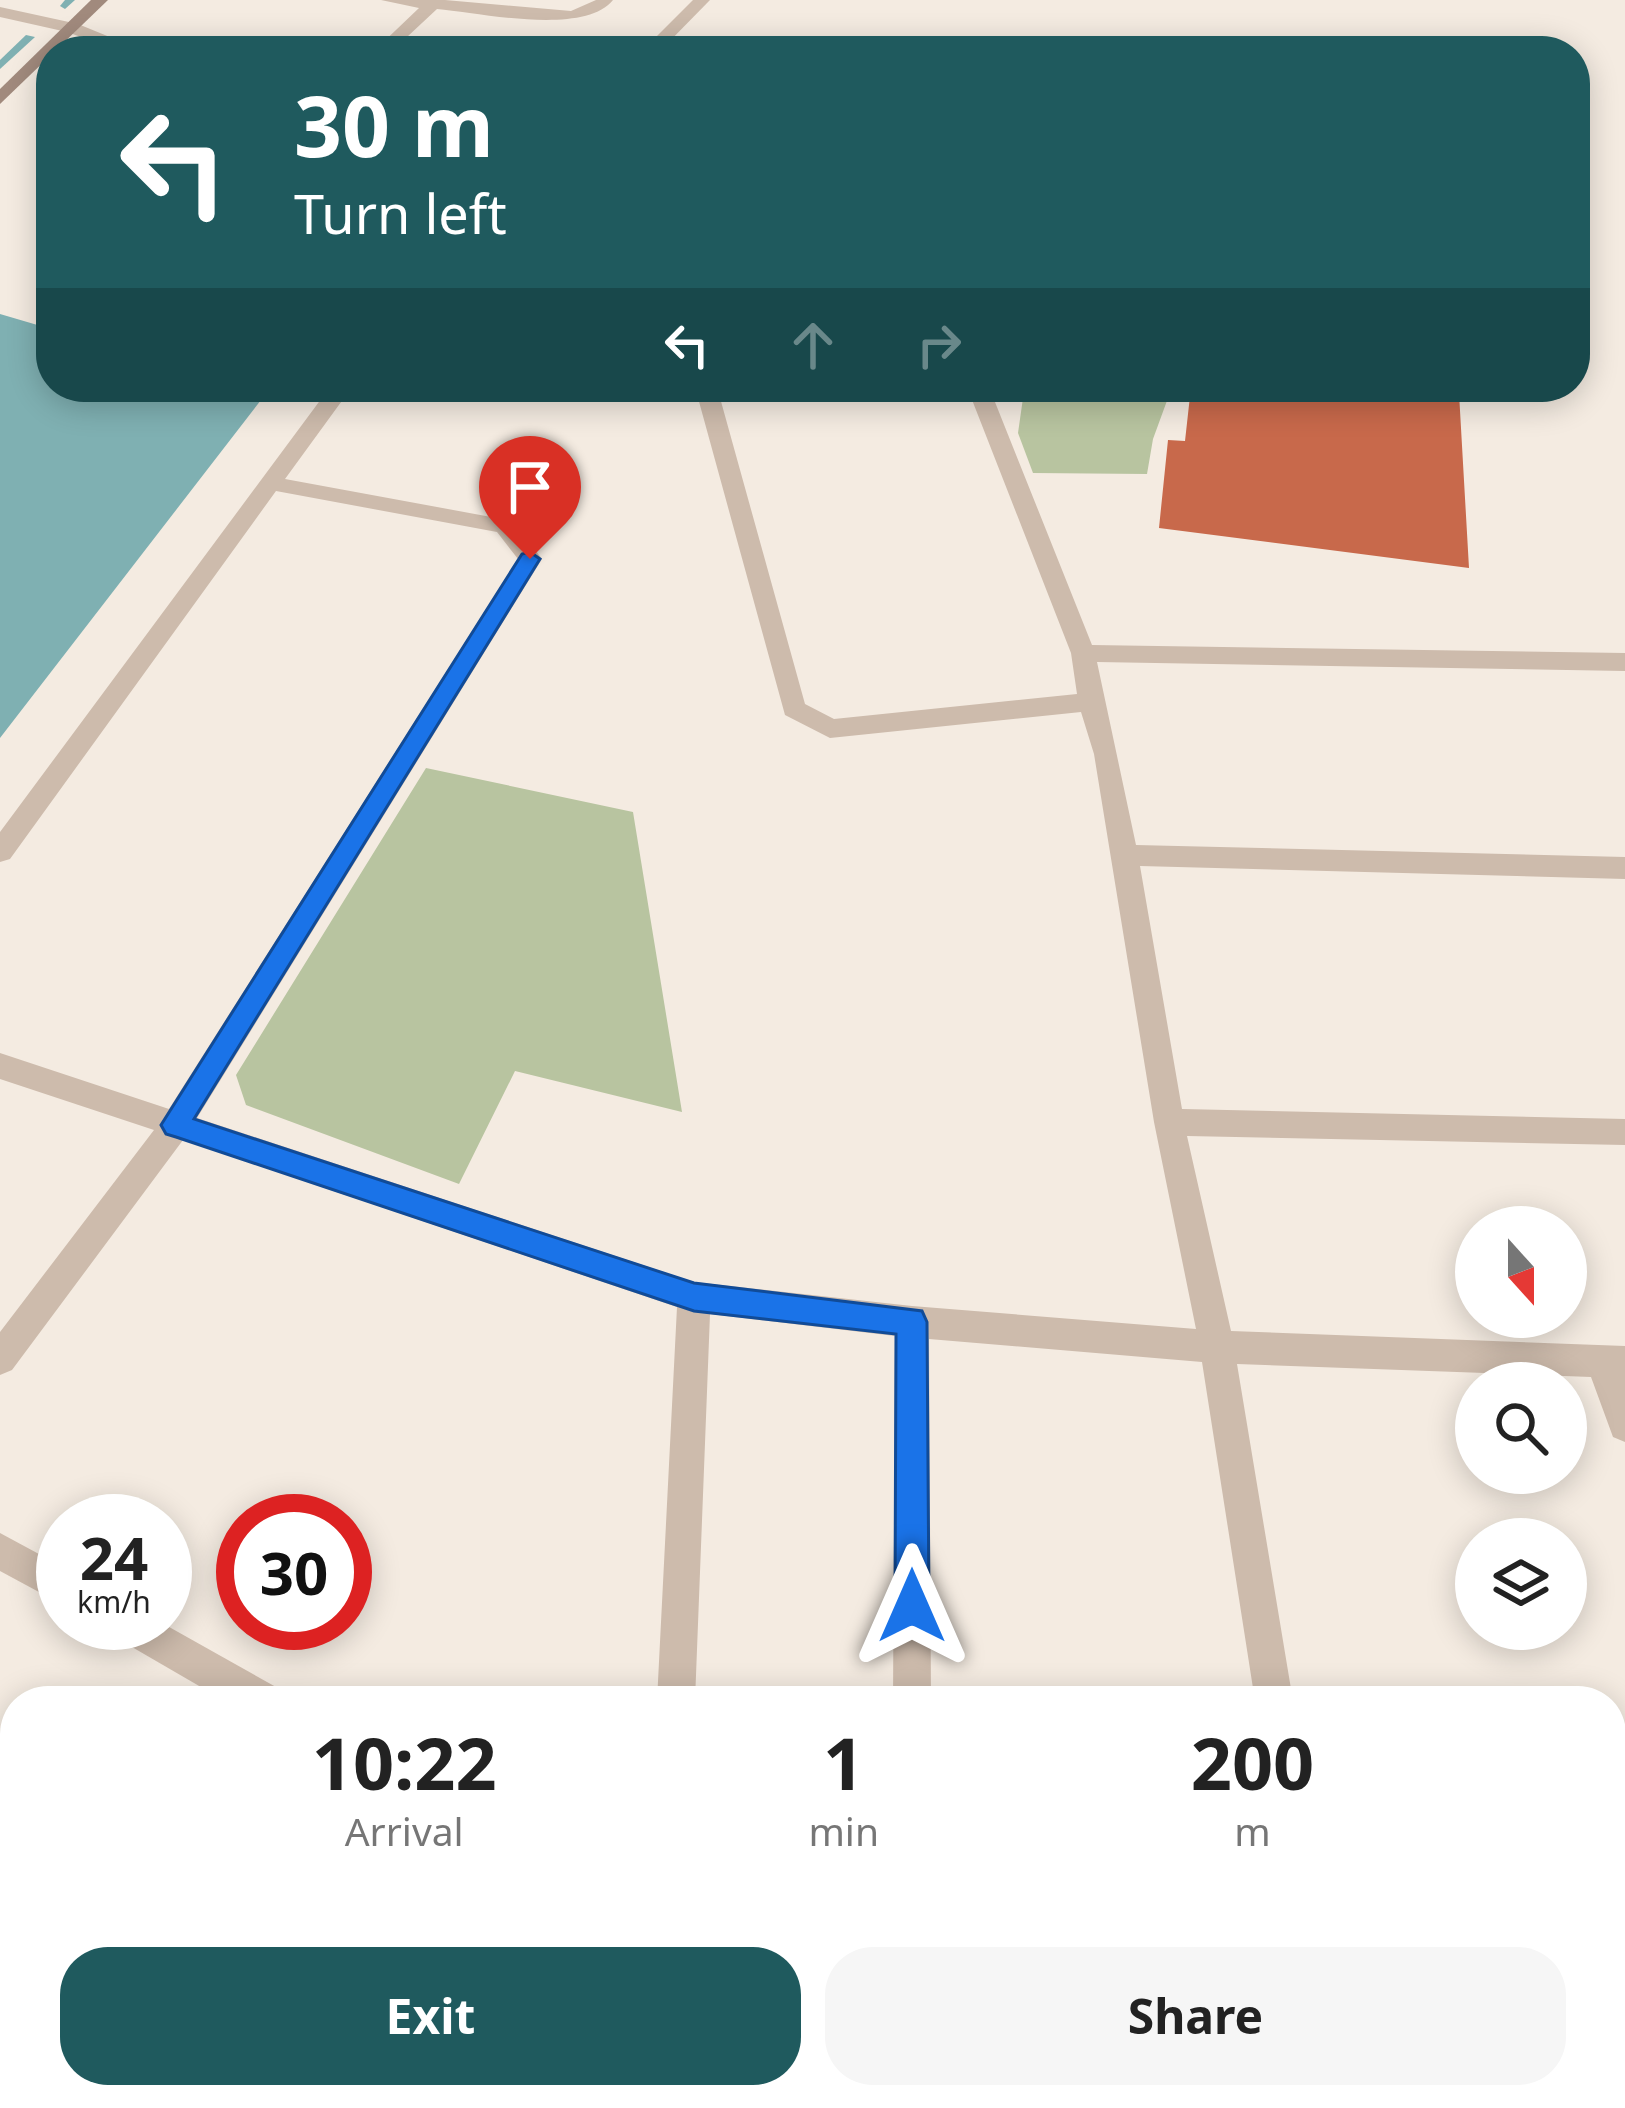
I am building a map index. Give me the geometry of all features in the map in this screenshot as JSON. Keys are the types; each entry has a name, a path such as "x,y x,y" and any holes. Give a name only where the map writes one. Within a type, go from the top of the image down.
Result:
{"main road":[{"path":"64,36 100,0"},
{"path":"0,99 36,64"}],"street":[{"path":"389,0 571,16 597,10 605,0"},
{"path":"665,36 702,0"},
{"path":"399,36 436,2"},
{"path":"0,12 94,36"},
{"path":"0,852 330,402"},
{"path":"710,402 794,709 830,729 1091,702"},
{"path":"990,402 1083,653 1107,754 1169,1122 1217,1347 1272,1686"},
{"path":"0,1359 176,1125 530,559 505,526 270,483"},
{"path":"1083,653 1625,662"},
{"path":"1123,855 1625,868"},
{"path":"0,1066 694,1297 912,1322 1217,1347 1614,1362 1625,1425"},
{"path":"1169,1122 1625,1132"},
{"path":"677,1686 694,1297"},
{"path":"912,1322 912,1686"},
{"path":"0,1551 36,1572"},
{"path":"173,1650 236,1686"}],"green space":[{"path":"1022,402 1167,402 1147,474 1033,473 1018,433"},
{"path":"426,768 633,812 682,1112 515,1071 459,1184 246,1105 236,1075"}],"water":[{"path":"0,314 36,325 36,402 259,402 0,738"}],"building":[{"path":"1189,402 1460,402 1469,568 1159,528 1168,440 1185,441"}],"waterway":[{"path":"65,6 70,0"},
{"path":"0,66 30,37"}],"route":[{"path":"530,559 176,1125 694,1297 912,1322 912,1606"}]}
